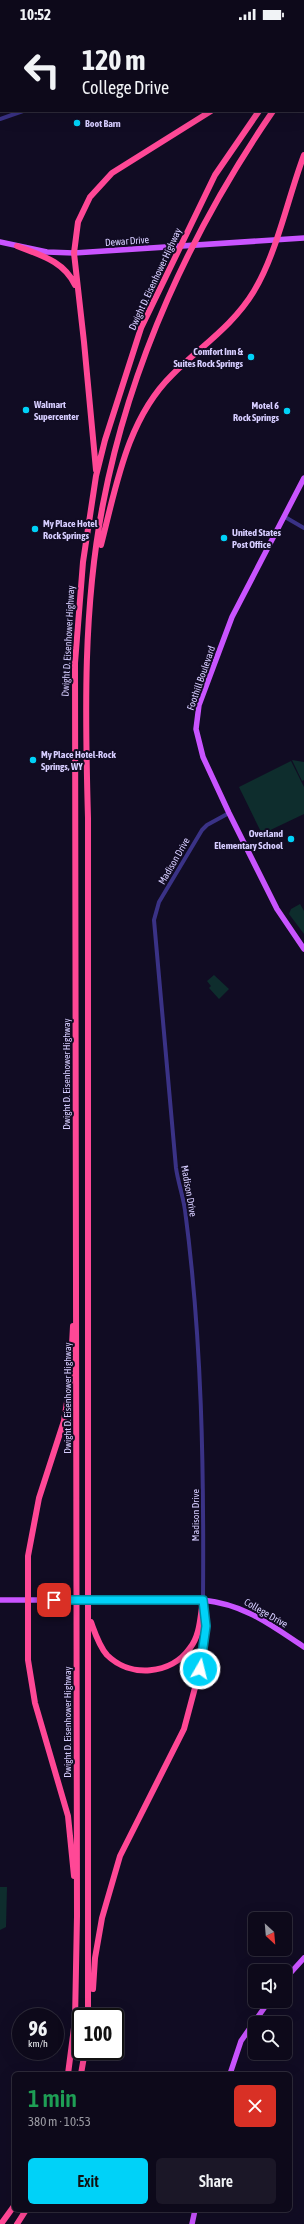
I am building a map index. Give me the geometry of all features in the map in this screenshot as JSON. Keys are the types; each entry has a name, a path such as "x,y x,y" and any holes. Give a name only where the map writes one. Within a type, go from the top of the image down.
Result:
{"highway":[{"path":"96,476 84,342 74,254 78,222 90,197 103,181 208,112"},
{"name":"Dwight D. Eisenhower Highway","path":"68,2072 75,2020 77,1916 75,663 83,562 96,476 105,440 141,328 215,175 258,112"},
{"name":"Dwight D. Eisenhower Highway","path":"88,2008 88,818 85,711 89,617 103,504 120,436 138,376 165,305 203,227 238,162 272,112"},
{"path":"94,568 125,455 136,427 152,399 171,375 230,324 255,290 275,241 304,155"},
{"path":"17,246 61,265 71,277 77,289"},
{"path":"77,1260 70,1384 64,1421 39,1498 28,1556 28,1660 35,1703 68,1816 77,1916"},
{"path":"89,1616 97,1640 106,1654 117,1664 148,1671 164,1668 180,1660 191,1647 198,1630 203,1600"},
{"path":"92,2008 95,1958 102,1918 120,1856 184,1729 201,1662 206,1626 203,1600"},
{"path":"81,2072 84,2060"},
{"path":"1,2224 12,2209"},
{"path":"17,2224 25,2212"}],"main road":[{"name":"Dewar Drive","path":"0,242 47,252 74,254 304,238"},
{"name":"Foothill Boulevard","path":"304,478 232,617 198,713 196,729 201,750 229,812 277,909 304,949"},
{"name":"College Drive","path":"0,1600 203,1600 223,1602 240,1608 304,1647"},
{"path":"292,1971 304,1958"},
{"path":"231,2072 241,2040 264,2008"},
{"path":"192,2224 195,2212"}],"street":[{"path":"0,119 20,112"},
{"path":"285,517 304,528"},
{"name":"Madison Drive","path":"203,1600 203,1434 198,1338 185,1208 176,1168 154,920 159,902 202,830 207,825 229,812"}],"green space":[{"path":"292,760 304,762 304,780 302,781"},
{"path":"291,761 304,787 304,814 262,834 239,787"},
{"path":"300,904 304,911 304,934 289,914 291,909"},
{"path":"214,975 229,989 219,999 209,988 211,986 207,981"},
{"path":"0,1887 7,1887 6,1927 0,1930"}],"place":[{"name":"Boot Barn","path":"77,123"},
{"name":"Comfort Inn & Suites Rock Springs","path":"251,357"},
{"name":"Walmart Supercenter","path":"26,410"},
{"name":"Motel 6 Rock Springs","path":"287,411"},
{"name":"My Place Hotel Rock Springs","path":"35,529"},
{"name":"United States Post Office","path":"224,538"},
{"name":"My Place Hotel-Rock Springs, WY","path":"33,760"},
{"name":"Overland Elementary School","path":"291,839"}],"route":[{"path":"54,1600 203,1600 206,1626 200,1669"}]}
